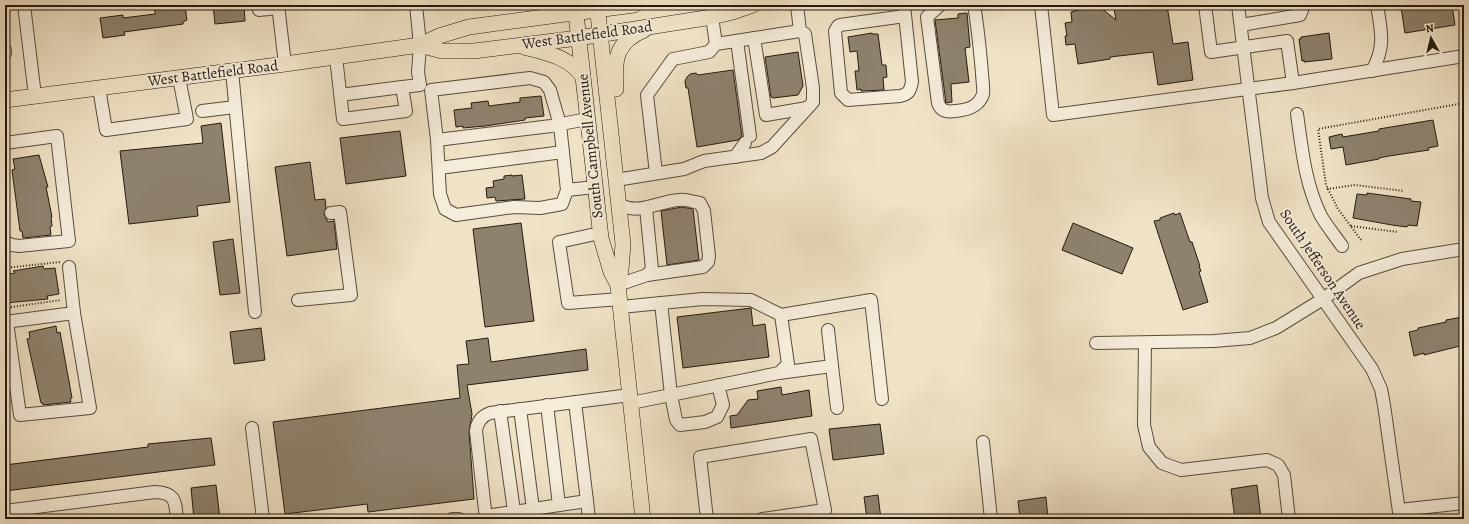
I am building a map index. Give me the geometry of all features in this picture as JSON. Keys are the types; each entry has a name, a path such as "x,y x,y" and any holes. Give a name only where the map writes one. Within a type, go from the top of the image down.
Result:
{"main road":[{"path":"531,19 543,13 550,5"},
{"name":"West Battlefield Road","path":"5,100 420,45 439,36 469,27 531,19 575,9 634,5"},
{"name":"West Battlefield Road","path":"420,45 442,51 474,51 517,46 712,17 753,5"},
{"name":"South Campbell Avenue","path":"597,8 623,244 619,297 643,519"},
{"name":"South Campbell Avenue","path":"575,9 600,233 610,272 619,297"},
{"path":"616,177 620,136 615,72 617,57 628,38 653,26"},
{"path":"517,46 558,57 575,67 583,77"}],"street":[{"path":"24,5 35,96"},
{"path":"259,5 259,10 278,7 285,64"},
{"path":"416,5 420,45 418,72 420,85"},
{"path":"797,5 800,31"},
{"path":"940,5 927,17 938,103 940,107 950,112 972,108 983,93 978,32 974,5"},
{"path":"1041,5 1052,115 1249,90 1464,56"},
{"path":"1205,5 1211,52 1287,41 1293,83"},
{"name":"South Jefferson Avenue","path":"1238,5 1262,198 1269,222 1372,369 1381,389 1400,515"},
{"path":"1241,25 1300,16 1304,5"},
{"path":"1372,71 1378,59 1382,38 1377,5"},
{"path":"904,11 912,82 910,91 907,94 900,96 848,100 841,93 836,29 840,25 904,11"},
{"path":"712,17 716,44"},
{"path":"616,177 656,173 684,169 704,162 761,154 772,147 813,102 813,88 805,34 800,31 716,44 709,52 673,59 647,95 656,173"},
{"path":"754,38 766,115 807,108"},
{"path":"735,157 748,140 737,41"},
{"path":"336,57 343,119 406,111 402,87"},
{"path":"232,71 255,312"},
{"path":"99,88 106,130 186,119 179,78"},
{"path":"340,95 420,85 431,90 530,78 544,82 550,90 560,125 568,190 562,204 540,208 514,207 456,215 445,209 440,194 437,140 431,90"},
{"path":"202,110 235,107"},
{"path":"1298,114 1305,171 1311,192 1321,216 1342,246"},
{"path":"437,140 560,125 587,118"},
{"path":"5,143 56,136 69,241 19,246 5,242"},
{"path":"439,168 563,152"},
{"path":"568,190 595,187"},
{"path":"619,204 628,209 646,208 660,203 679,200 700,203 704,211 709,256 708,262 703,267 647,275"},
{"path":"619,297 647,275 652,269 646,208"},
{"path":"298,300 351,295 340,212 331,213"},
{"path":"600,233 559,242 568,303 619,297 661,303 703,299 751,300 780,315 871,300 882,399"},
{"path":"1096,343 1214,341 1250,338 1276,328 1323,299 1359,273 1402,259 1464,250"},
{"path":"66,268 74,313 90,408 20,415 6,322 74,313"},
{"path":"661,303 671,395 676,420 680,424 705,422 717,417 723,405 718,385"},
{"path":"779,373 788,364 780,315"},
{"path":"828,330 837,408"},
{"path":"1145,343 1144,425 1149,447 1162,464 1181,470 1267,460 1278,465 1284,475 1289,519"},
{"path":"587,501 486,517 476,424 485,415 500,411 575,402 671,395 779,373 832,366"},
{"path":"575,402 589,519"},
{"path":"547,405 558,505"},
{"path":"520,409 533,509"},
{"path":"500,411 514,512"},
{"path":"252,428 263,519"},
{"path":"707,519 700,457 811,439 825,510 762,519"},
{"path":"983,442 991,519"},
{"path":"5,511 155,492 164,493 171,496 175,502 177,519"},
{"path":"1400,515 1464,504"},
{"path":"452,519 459,519"}],"path":[{"path":"1361,240 1338,209 1327,189 1323,173 1318,129 1464,103 1461,131"},
{"path":"1327,189 1355,185 1404,191"},
{"path":"1351,226 1398,232"},
{"path":"5,268 60,262 66,268"},
{"path":"5,308 67,299"}],"building":[{"path":"213,5 244,5 245,21 215,24"},
{"path":"1131,5 1167,5 1173,44 1188,42 1193,80 1158,85 1153,52 1110,57 1110,59 1078,64 1075,44 1066,45 1065,36 1067,36 1065,23 1072,22 1071,12 1089,7 1091,9 1100,7 1116,20 1114,8"},
{"path":"1406,5 1452,5 1455,25 1405,33 1401,7"},
{"path":"185,6 187,20 183,22 183,24 124,32 125,35 103,38 100,18 123,15 123,18 155,14 155,9"},
{"path":"967,13 970,47 965,48 969,82 951,84 952,102 946,103 935,20 958,18 958,14"},
{"path":"872,33 878,34 882,65 886,65 887,77 883,78 884,90 861,91 861,89 857,90 855,71 859,71 857,51 850,52 848,37"},
{"path":"1329,33 1332,59 1302,61 1299,39 1301,39 1301,37"},
{"path":"798,52 803,86 798,95 771,97 765,57"},
{"path":"733,70 742,136 738,140 697,147 688,88 686,88 685,81 690,74 696,73 698,75"},
{"path":"541,96 544,116 525,118 525,120 485,126 463,128 463,126 456,127 454,110 472,108 471,103 488,101 489,106 520,102 520,98"},
{"path":"1433,120 1438,146 1428,148 1429,150 1389,156 1346,165 1343,147 1331,149 1329,137 1342,134 1343,137"},
{"path":"221,123 230,202 197,206 198,216 129,224 120,151 203,143 201,126"},
{"path":"400,131 406,176 346,184 340,138"},
{"path":"39,155 48,187 46,187 52,217 52,226 50,227 51,235 23,238 22,231 20,231 12,170 15,169 13,159"},
{"path":"310,162 315,200 325,199 326,207 324,214 328,222 334,221 337,249 287,256 275,167"},
{"path":"522,175 525,199 496,201 495,197 487,198 486,188 494,187 493,181 504,179 504,176"},
{"path":"1367,193 1411,199 1411,201 1421,202 1417,226 1408,225 1407,227 1353,218 1357,194 1367,195"},
{"path":"682,207 693,209 699,260 667,265 661,211"},
{"path":"1174,213 1175,215 1180,213 1190,242 1192,242 1200,266 1201,271 1199,272 1208,302 1183,310 1154,221 1160,220 1160,218"},
{"path":"521,223 534,321 485,327 473,229"},
{"path":"1073,223 1133,248 1122,274 1062,250"},
{"path":"233,239 240,293 220,295 213,242"},
{"path":"43,266 44,269 55,268 59,294 47,296 48,299 5,303 5,275 15,273 13,271"},
{"path":"751,308 753,326 765,324 769,357 683,368 677,317"},
{"path":"1462,317 1464,318 1464,345 1414,356 1409,332 1418,330 1418,328 1446,322 1446,320"},
{"path":"56,326 57,333 60,332 72,398 70,399 71,402 43,405 43,403 41,403 27,339 30,338 29,332"},
{"path":"261,328 265,360 234,364 230,332"},
{"path":"488,338 491,362 586,349 588,370 467,385 472,414 469,432 474,499 368,512 367,504 285,514 273,422 460,398 457,365 469,364 466,341"},
{"path":"781,387 782,395 809,390 812,416 731,428 730,416 737,415 748,400 758,399 757,391"},
{"path":"880,424 884,454 833,460 829,429"},
{"path":"211,438 215,465 5,491 5,465 148,447 148,444"},
{"path":"216,485 220,519 194,519 191,488"},
{"path":"1257,485 1261,519 1235,519 1231,489"},
{"path":"878,495 881,519 867,519 864,497"},
{"path":"1046,497 1048,519 1020,519 1018,501"}]}
